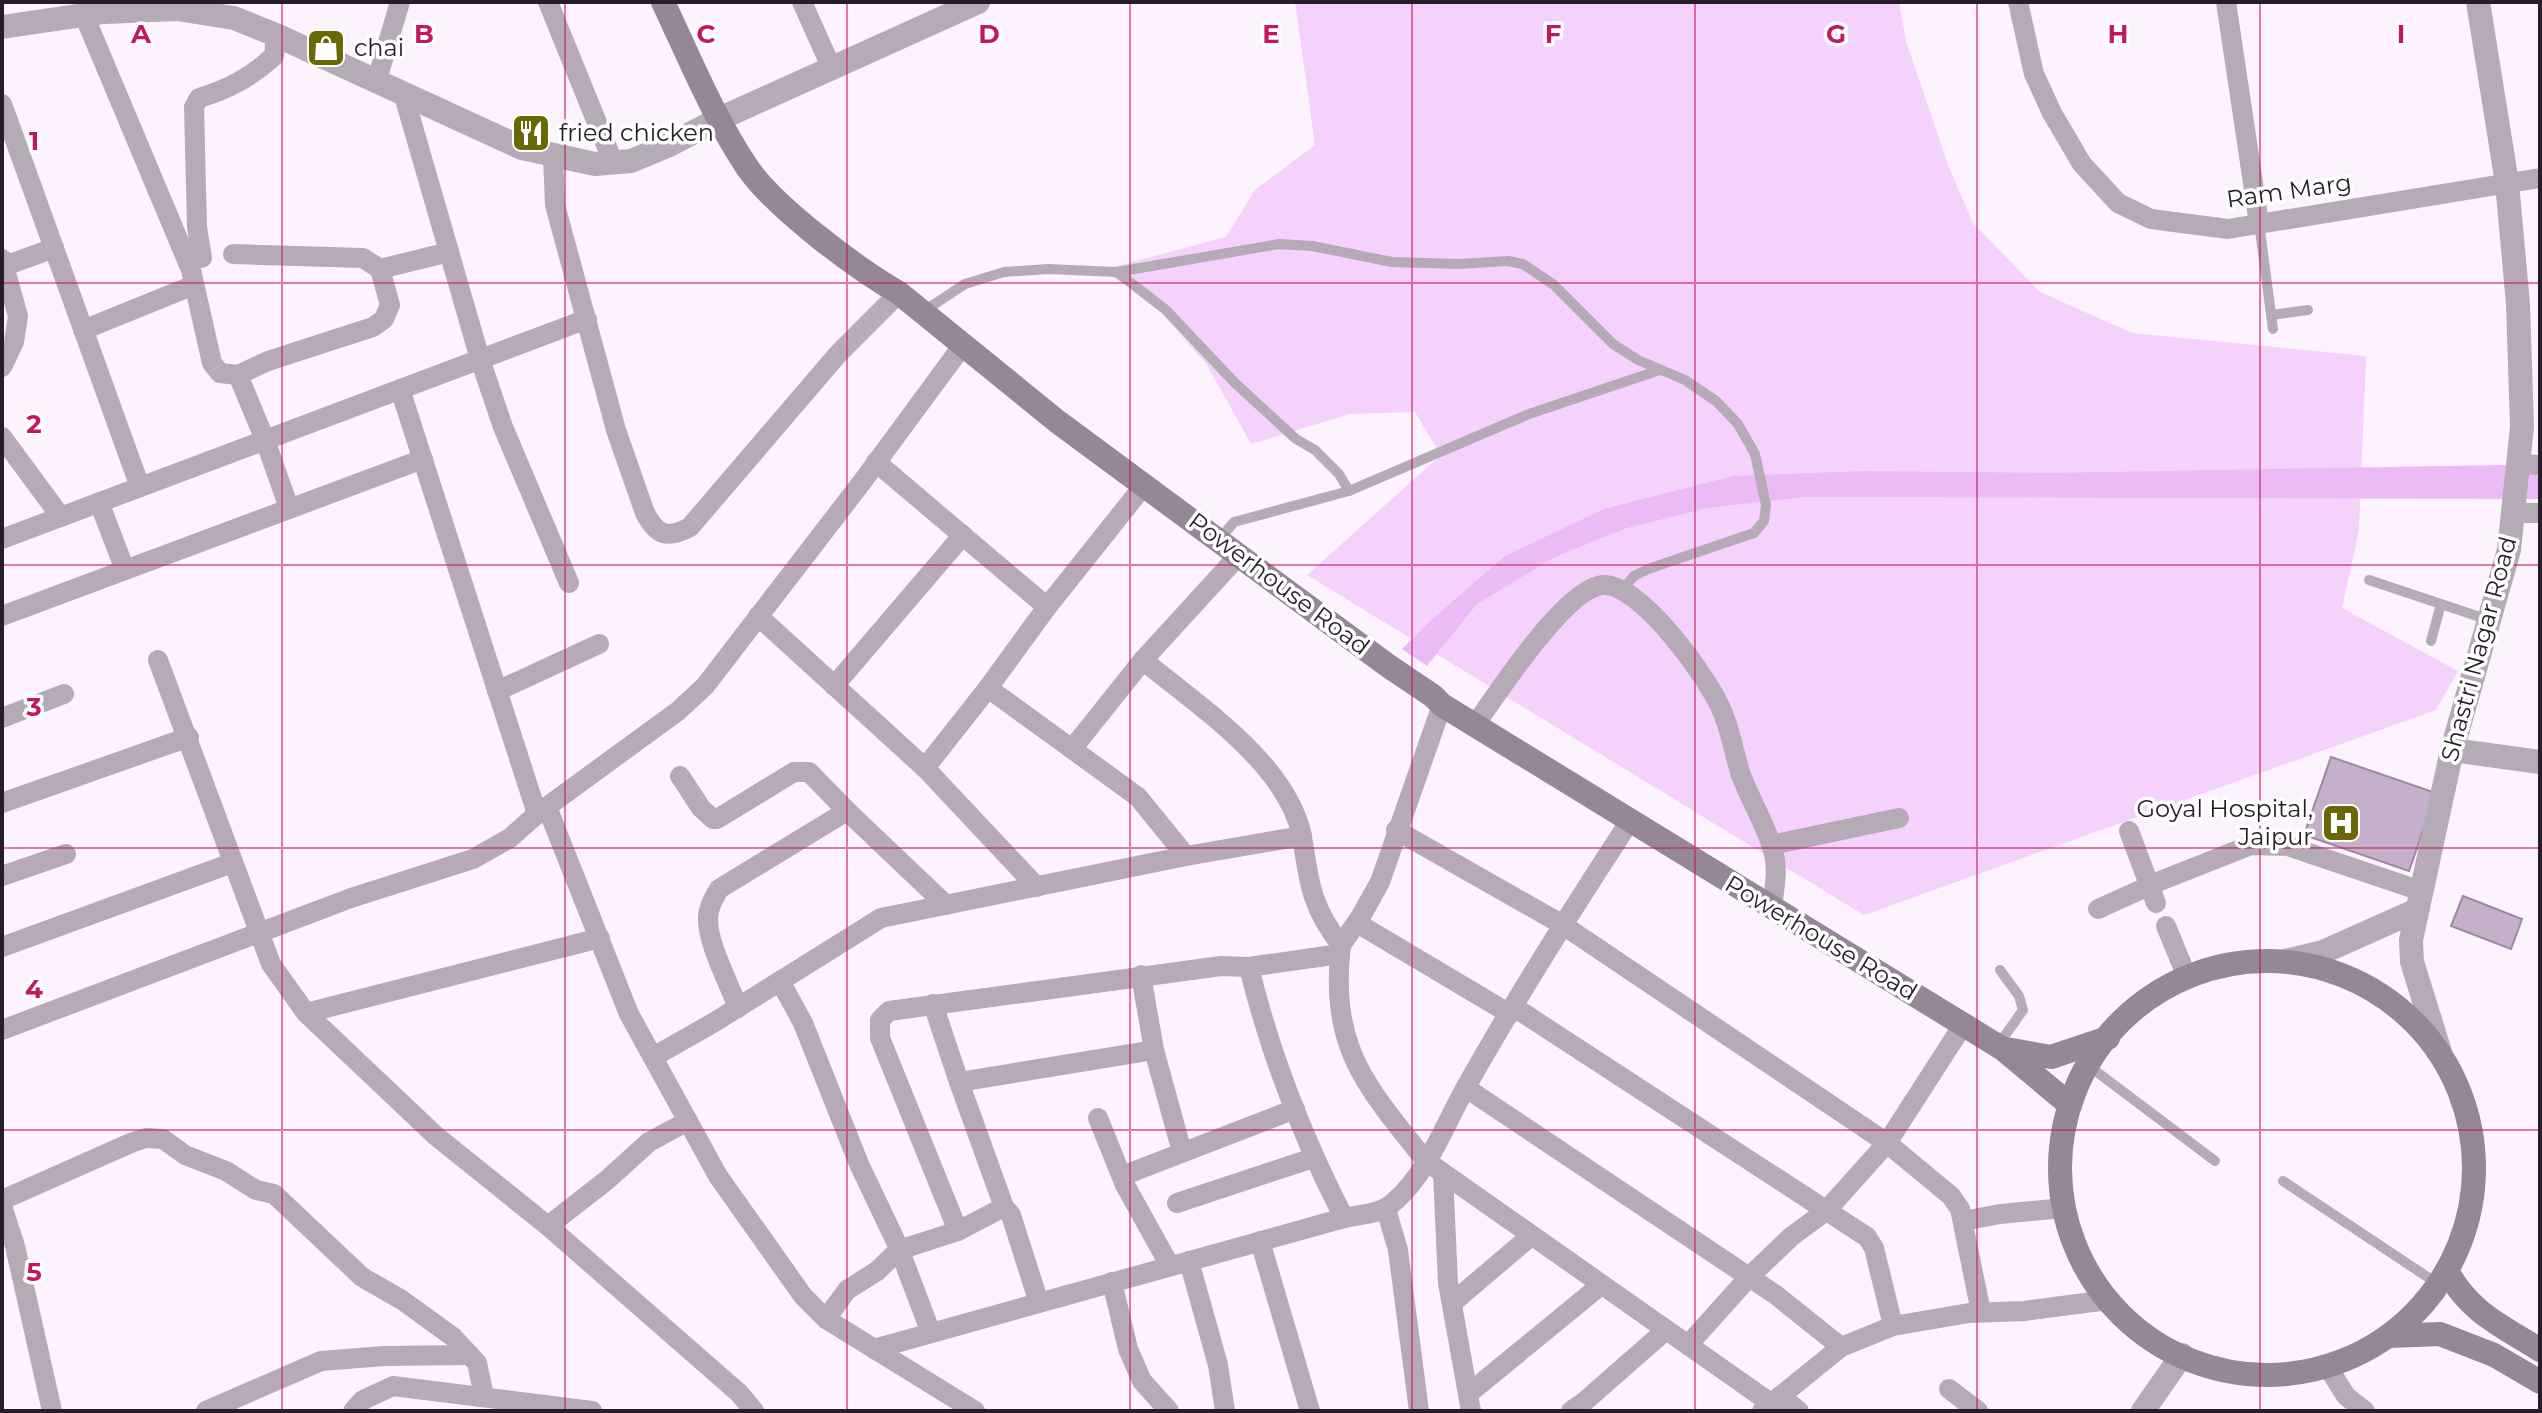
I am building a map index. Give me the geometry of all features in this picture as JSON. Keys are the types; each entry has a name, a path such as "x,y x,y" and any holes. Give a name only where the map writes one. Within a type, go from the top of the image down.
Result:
{"main road":[{"name":"Powerhouse Road","path":"663,2 719,119 749,169 778,200 853,262 899,293 1058,422 1474,726 2000,1047"},
{"path":"2252,961 2285,961 2334,971 2366,985 2409,1014 2440,1052 2458,1084 2472,1131 2474,1189 2465,1233 2431,1296 2389,1336 2360,1354 2327,1366 2282,1375 2249,1375 2215,1369 2152,1341 2118,1314 2092,1281 2072,1240 2061,1197 2060,1152 2070,1105 2095,1053 2128,1015 2159,991 2187,977 2228,964 2252,961"},
{"path":"2000,1047 2051,1057 2108,1038"},
{"path":"2000,1047 2070,1105"},
{"path":"2442,1278 2474,1309 2540,1350"},
{"path":"2389,1336 2440,1334 2494,1355 2540,1382"}],"street":[{"path":"376,83 400,2"},
{"path":"548,2 613,162"},
{"path":"802,2 832,69"},
{"path":"2,27 76,11 139,6 234,18 522,148 595,164 631,161 667,146 719,119 978,2"},
{"name":"Ram Marg","path":"2018,2 2034,74 2052,113 2082,164 2118,203 2151,219 2228,229 2540,178"},
{"path":"2226,2 2259,223"},
{"name":"Shastri Nagar Road","path":"2440,1052 2412,962 2411,940 2452,750 2509,550 2513,510 2526,460 2518,304 2507,183 2478,2"},
{"path":"76,11 185,256 212,363 220,373 238,375 268,361 373,327 384,319 390,305 380,269 363,258 233,254"},
{"path":"202,258 197,227 194,107 199,98 229,89 261,69 274,56 276,35"},
{"path":"404,96 480,359 503,427 569,583"},
{"path":"2,104 140,487"},
{"path":"553,156 555,205 616,430 645,513 651,524 663,534 676,534 690,527 838,354 899,293"},
{"path":"2,367 14,342 18,316 3,264 54,248"},
{"path":"380,269 449,252"},
{"path":"83,330 194,285"},
{"path":"2,539 587,319"},
{"path":"2,1030 351,898 473,859 510,838 542,810 678,711 705,686 963,345"},
{"path":"238,375 289,508"},
{"path":"400,389 497,691 542,810 600,938 629,1014 718,1176 803,1296 826,1319 975,1411"},
{"path":"2,437 61,517"},
{"path":"2,616 423,459"},
{"path":"876,462 1047,607"},
{"path":"925,768 1145,484"},
{"path":"99,502 125,570"},
{"path":"2513,510 2540,513"},
{"path":"834,686 963,535"},
{"path":"1072,749 1143,660 1240,554"},
{"path":"1474,726 1553,619 1591,590 1604,585 1621,591 1666,629 1685,650 1723,713 1742,777 1771,845 1776,873 1772,908"},
{"path":"758,616 925,768 1037,887"},
{"path":"497,691 599,644"},
{"path":"158,660 271,964 306,1013 436,1136 548,1226 739,1393 754,1411"},
{"path":"1143,660 1271,771 1297,815 1310,889 1340,949"},
{"path":"988,688 1138,797 1186,856"},
{"path":"2,718 64,694"},
{"path":"1438,700 1380,882 1340,949 1337,979 1350,1049 1423,1166 1443,1174 1771,1404 1799,1411"},
{"path":"2,803 189,737"},
{"path":"2452,750 2540,762"},
{"path":"680,776 701,808 717,819 794,772 809,772 946,905"},
{"path":"738,1008 712,938 708,918 711,903 719,889 847,811"},
{"path":"1771,845 1899,818"},
{"path":"874,1349 1392,1204 1423,1166 1563,925 1630,821"},
{"path":"1396,830 1563,925 1887,1143 1951,1196 1960,1209 1981,1312"},
{"path":"2129,831 2153,894"},
{"path":"653,1057 738,1008 881,918 1186,856 1302,836"},
{"path":"2098,909 2153,894 2251,845 2288,846 2418,901"},
{"path":"2,876 66,854"},
{"path":"2,947 232,863"},
{"path":"2285,961 2323,952 2418,901"},
{"path":"1357,923 1512,1010 1867,1237 1874,1248 1893,1326"},
{"path":"2166,926 2187,977"},
{"path":"306,1013 600,938"},
{"path":"958,1231 880,1038 880,1020 889,1011 1141,975 1221,966 1249,967 1340,949"},
{"path":"1249,967 1263,1024 1313,1158 1344,1218"},
{"path":"1141,975 1154,1050 1182,1152"},
{"path":"780,981 803,1023 931,1333"},
{"path":"933,1004 1004,1207 1011,1215 1039,1303"},
{"path":"1688,1345 1749,1277 1792,1236 1826,1211 1887,1143 1963,1025"},
{"path":"959,1082 1154,1050"},
{"path":"1466,1088 1749,1277 1841,1347"},
{"path":"1122,1176 1295,1109"},
{"path":"1098,1118 1122,1176 1179,1264 1218,1365 1225,1411"},
{"path":"548,1226 649,1142 688,1121"},
{"path":"2,1200 133,1142 146,1138 163,1139 185,1155 226,1171 256,1190 274,1194 362,1277 402,1300 453,1337 478,1373"},
{"path":"1177,1203 1313,1158"},
{"path":"1443,1174 1448,1283 1469,1403"},
{"path":"1392,1204 1419,1411"},
{"path":"2,1206 8,1243 52,1411"},
{"path":"826,1319 847,1290 877,1271 899,1250 958,1231 1004,1207"},
{"path":"1963,1221 2064,1208"},
{"path":"1452,1303 1531,1236"},
{"path":"1260,1241 1310,1411"},
{"path":"1112,1282 1128,1349 1142,1381 1169,1411"},
{"path":"1469,1403 1601,1285"},
{"path":"1771,1404 1841,1347 1893,1326 1981,1312 2024,1311 2108,1300"},
{"path":"1571,1411 1666,1330"},
{"path":"206,1411 321,1361 396,1355 478,1373 592,1411"},
{"path":"2143,1411 2182,1355"},
{"path":"2327,1366 2346,1396 2365,1411"},
{"path":"353,1411 363,1400 393,1386 460,1402 478,1373"},
{"path":"1949,1389 1978,1411"}],"lane":[{"path":"2259,223 2273,329"},
{"path":"922,312 965,284 1004,272 1048,269 1117,272 1279,244 1312,246 1392,262 1459,264 1508,261 1523,264 1554,285 1613,344 1638,360 1685,380 1716,401 1738,424 1755,454 1766,505 1764,521 1754,533 1648,569 1634,576 1621,591"},
{"path":"1117,272 1166,310 1235,383 1296,439 1315,450 1339,474 1349,491"},
{"path":"2271,315 2308,310"},
{"path":"1219,540 1234,522 1349,491 1529,414 1660,370"},
{"path":"2369,580 2489,620"},
{"path":"2431,641 2441,604"},
{"path":"2000,970 2019,996 2023,1010 2000,1047"},
{"path":"2089,1066 2215,1161"},
{"path":"2283,1181 2442,1278"}],"shaded area":[{"path":"1295,2 1899,2 1906,41 1948,165 1973,223 2040,292 2132,333 2366,356 2359,530 2342,608 2458,671 2436,710 1864,915 1307,575 1441,455 1415,412 1350,414 1251,444 1207,365 1153,303 1102,270 1226,237 1255,190 1315,145"},
{"path":"2502,465 2540,467 2540,499 1806,497 1707,508 1627,528 1555,557 1477,604 1427,666 1402,649 1505,556 1604,509 1733,476 1865,471 2048,473"}],"building":[{"path":"2331,757 2436,793 2409,871 2304,835"},
{"path":"2463,896 2522,919 2511,949 2451,926"}],"place":[{"name":"chai","path":"326,48"},
{"name":"fried chicken","path":"531,133"},
{"name":"Goyal Hospital, Jaipur","path":"2341,823"}]}
